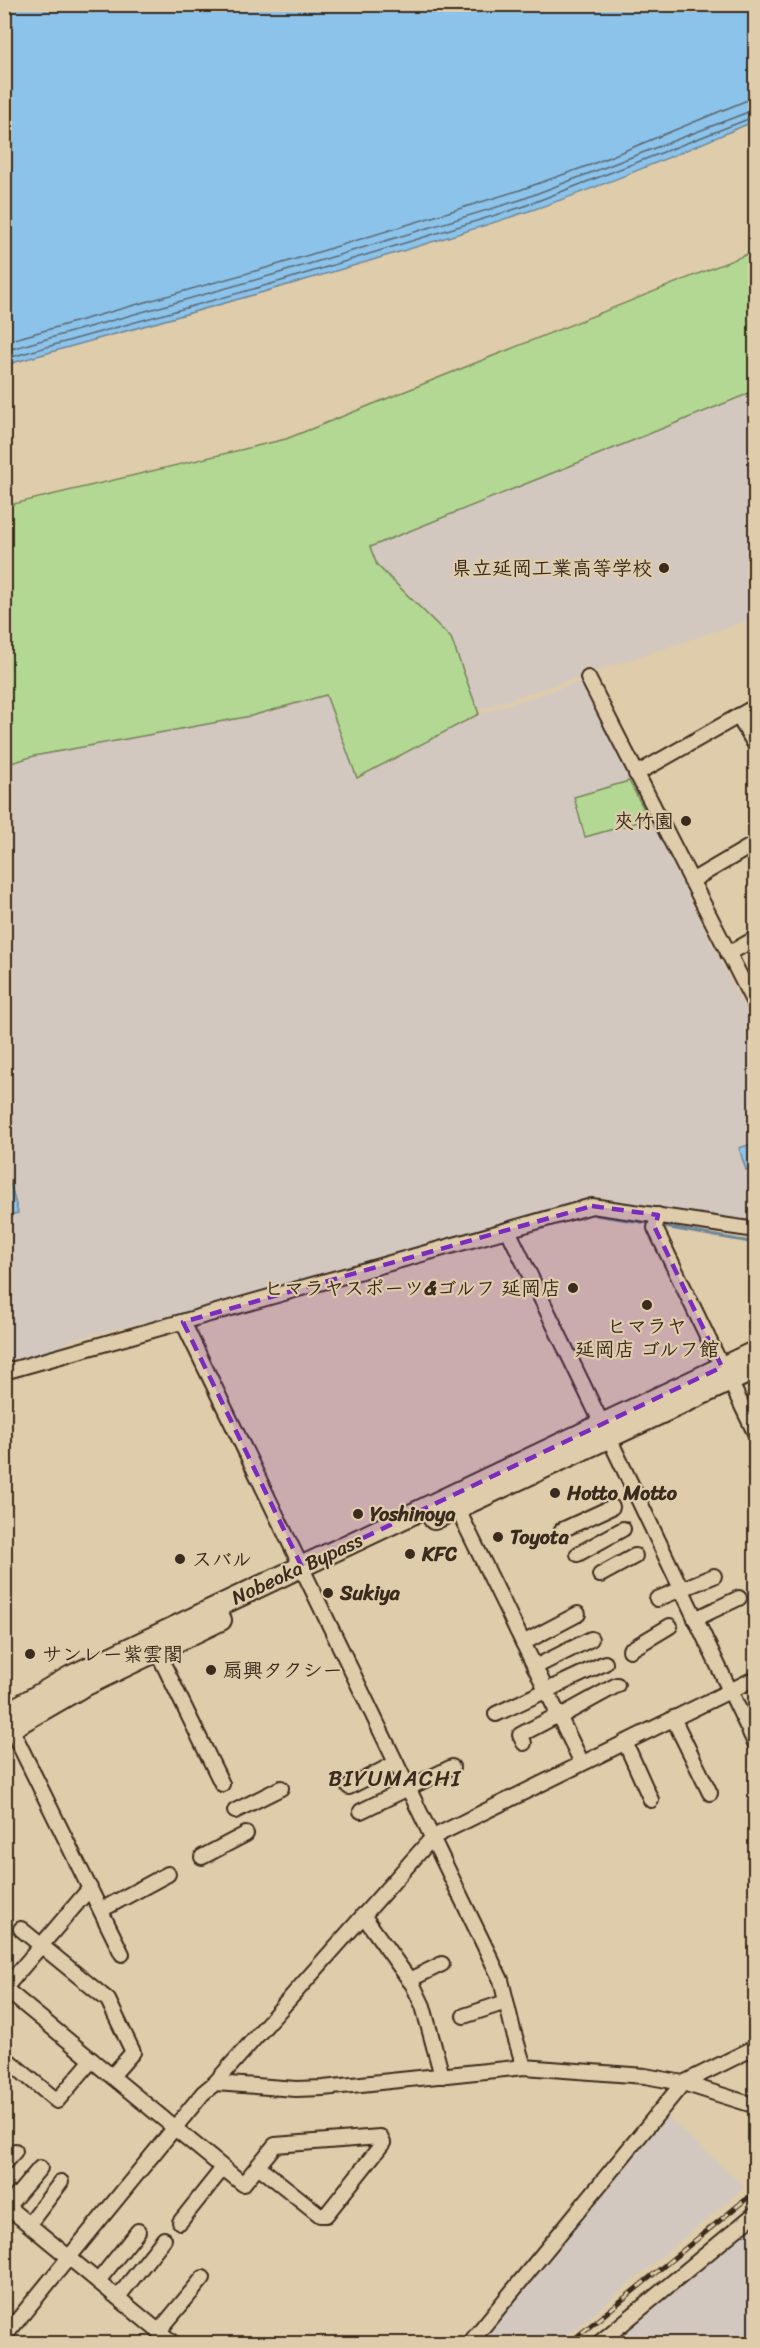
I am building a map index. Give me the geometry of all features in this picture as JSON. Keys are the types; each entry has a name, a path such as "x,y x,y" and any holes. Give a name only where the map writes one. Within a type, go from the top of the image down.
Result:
{"highway":[{"name":"Nobeoka Bypass","path":"7,1725 157,1651 304,1573 726,1374 756,1351"},
{"name":"Nobeoka Bypass","path":"726,1374 756,1369"},
{"name":"Nobeoka Bypass","path":"7,1725 71,1676 304,1573 458,1509 606,1431"}],"street":[{"path":"588,678 756,1007"},
{"path":"636,774 756,706"},
{"path":"738,716 756,746"},
{"path":"691,881 756,843"},
{"path":"728,954 756,938"},
{"path":"4,1372 592,1206 756,1230"},
{"path":"658,1215 655,1228 756,1435"},
{"path":"508,1230 756,1745"},
{"path":"183,1322 501,1980 524,2067"},
{"path":"562,1530 612,1507"},
{"path":"458,1509 582,1763"},
{"path":"578,1554 623,1529"},
{"path":"600,1575 636,1556"},
{"path":"657,1599 681,1590 698,1575 714,1576"},
{"path":"695,1619 739,1598"},
{"path":"523,1642 578,1614"},
{"path":"630,1650 670,1626"},
{"path":"535,1667 591,1639"},
{"path":"157,1651 222,1785"},
{"path":"496,1714 605,1663"},
{"path":"4,2337 176,2129 203,2093 215,2083 433,1837 756,1678"},
{"path":"524,1743 520,1735 617,1685"},
{"path":"673,1718 710,1793"},
{"path":"7,1725 122,1954"},
{"path":"625,1742 651,1800"},
{"path":"349,1787 396,1763"},
{"path":"361,1811 452,1767"},
{"path":"235,1811 281,1788"},
{"path":"202,1857 246,1834"},
{"path":"100,1910 168,1874"},
{"path":"90,1888 5,1988 243,2184 275,2145 380,2137 383,2143 326,2215 320,2215 258,2166"},
{"path":"363,1915 409,1980 423,2006 442,2076"},
{"path":"21,1929 108,2000 133,2052 112,2076"},
{"path":"409,1980 442,1964"},
{"path":"464,2016 506,2002"},
{"path":"469,2343 682,2083 756,2047"},
{"path":"4,2057 57,2101 92,2060"},
{"path":"215,2083 296,2089 323,2088 524,2067 635,2075 682,2083 756,2106"},
{"path":"4,2163 15,2151"},
{"path":"40,2168 6,2205 174,2343"},
{"path":"180,2222 223,2168"},
{"path":"29,2224 61,2182"},
{"path":"598,2343 756,2212"},
{"path":"98,2281 138,2231"},
{"path":"118,2298 164,2239"},
{"path":"159,2331 203,2278"}],"highlighted area":[{"path":"592,1206 658,1215 655,1228 722,1367 302,1567 183,1322"}],"shaded area":[{"path":"755,391 755,618 476,711 451,638 377,565 370,547"},
{"path":"582,681 755,1030 755,1226 606,1200 595,1201 261,1294 71,1340 60,1347 5,1364 5,765 34,756 251,716 327,695 358,778 479,714"},
{"path":"666,2116 745,2187 558,2343 479,2343"},
{"path":"755,2222 755,2343 609,2343"}],"green space":[{"path":"755,251 755,391 370,547 377,565 451,638 479,714 357,778 326,695 251,716 34,756 5,765 5,506 286,439"},
{"path":"629,781 649,819 585,837 574,797"}],"water":[{"path":"5,4 755,5 755,121 611,181 459,234 5,365"},
{"path":"755,1143 755,1167 746,1170 739,1148"},
{"path":"7,1170 18,1213 5,1216 4,1171"}],"waterway":[{"path":"595,1215 647,1223"},
{"path":"529,1231 577,1218"},
{"path":"664,1227 756,1243"}],"railway":[{"path":"568,2344 756,2191"}],"place":[{"name":"県立延岡工業高等学校","path":"664,568"},
{"name":"夾竹園","path":"686,821"},
{"name":"ヒマラヤスポーツ&ゴルフ 延岡店","path":"573,1288"},
{"name":"ヒマラヤ 延岡店 ゴルフ館","path":"647,1305"},
{"name":"Hotto Motto","path":"555,1493"},
{"name":"Yoshinoya","path":"358,1514"},
{"name":"Toyota","path":"498,1537"},
{"name":"KFC","path":"410,1554"},
{"name":"スバル","path":"180,1559"},
{"name":"Sukiya","path":"328,1593"},
{"name":"サンレー紫雲閣","path":"30,1654"},
{"name":"扇興タクシー","path":"211,1670"}],"district":[{"name":"BIYUMACHI","path":"395,1778"}]}
